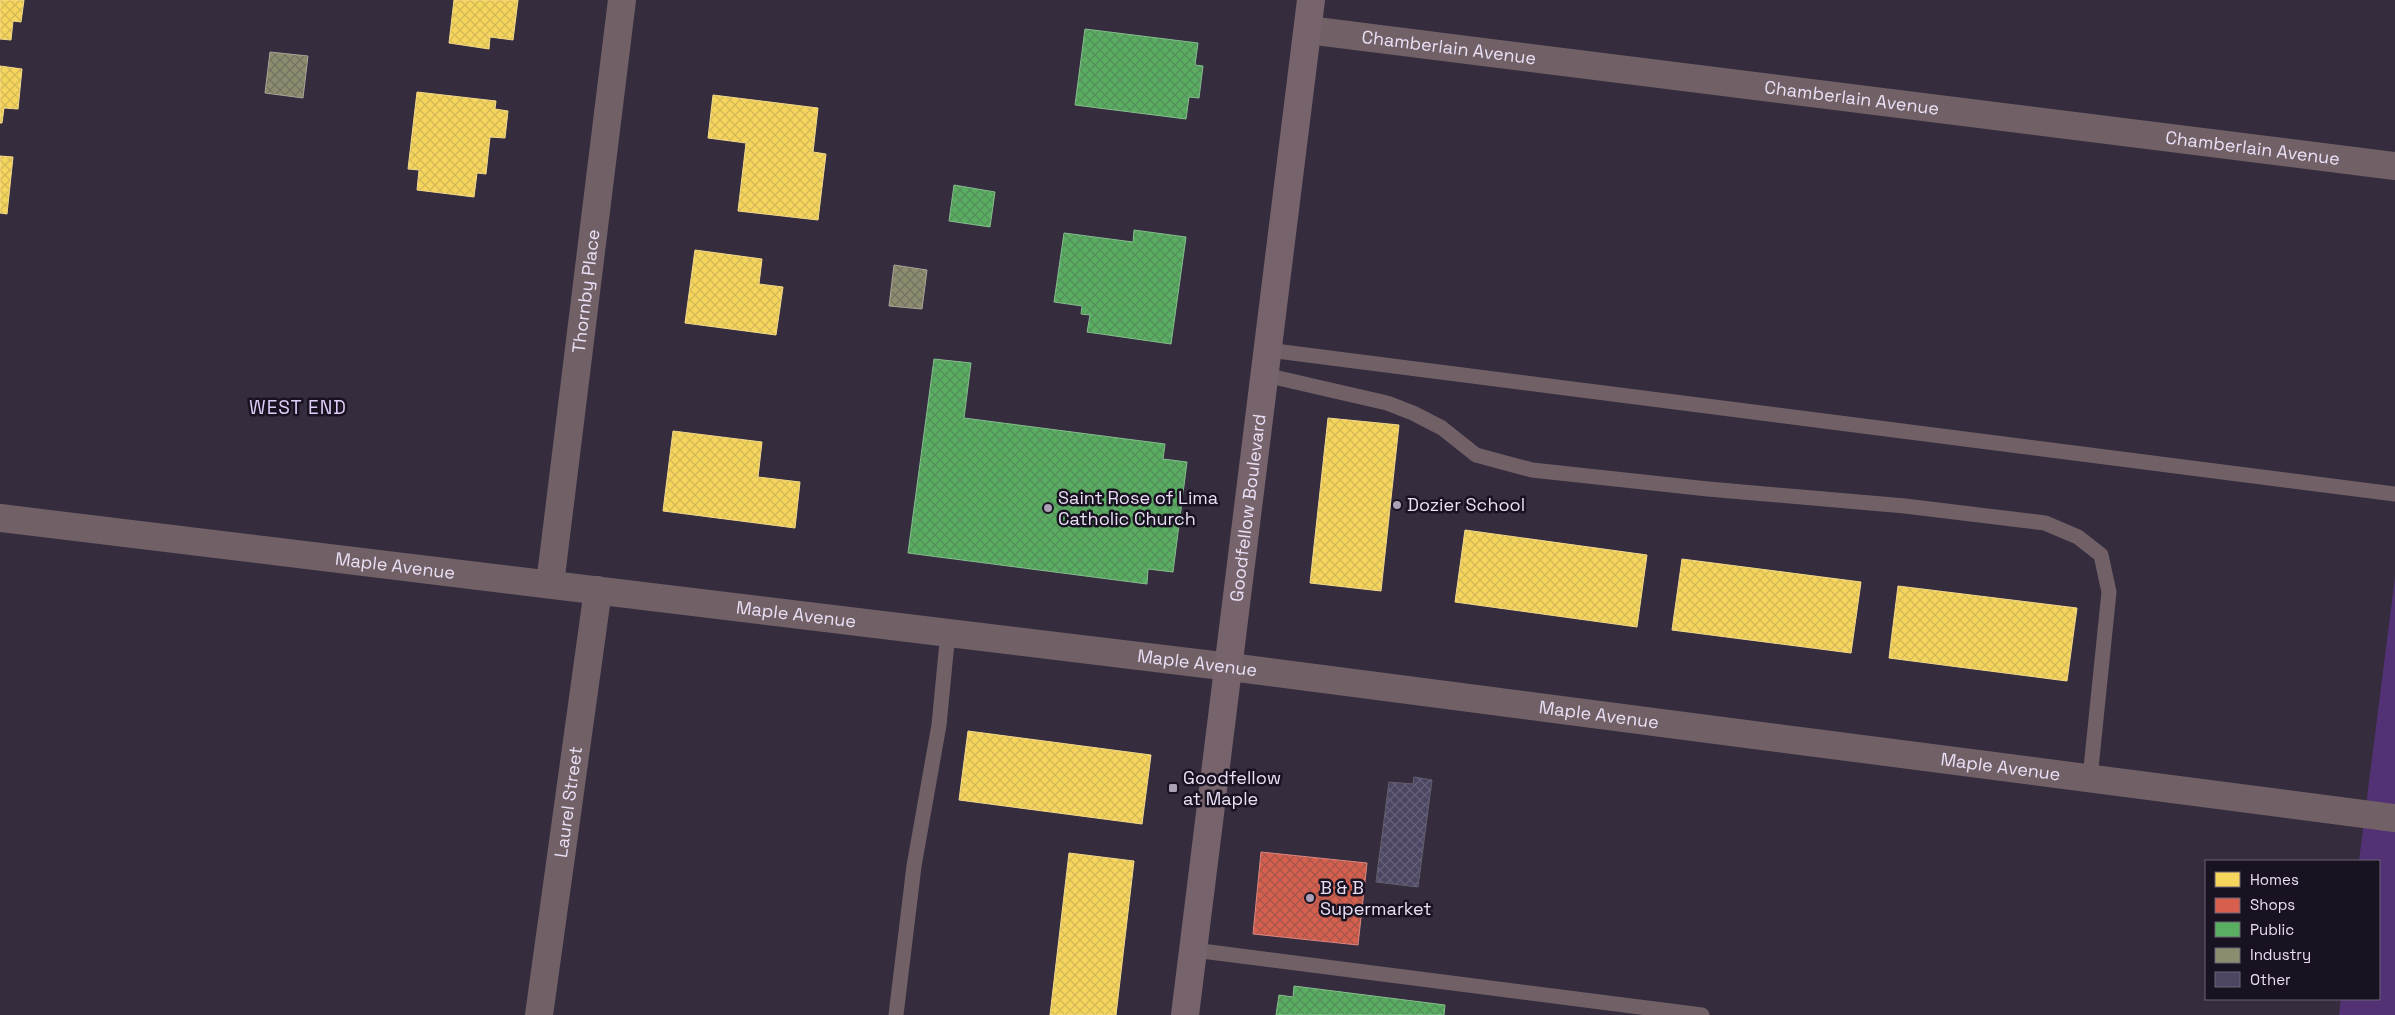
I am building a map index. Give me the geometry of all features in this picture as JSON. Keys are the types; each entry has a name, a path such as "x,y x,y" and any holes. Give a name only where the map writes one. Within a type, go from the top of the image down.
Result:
{"main road":[{"name":"Goodfellow Boulevard","path":"1186,1015 1311,0"}],"street":[{"name":"Thornby Place","path":"550,584 622,0"},
{"name":"Chamberlain Avenue","path":"1308,30 2395,166"},
{"name":"Maple Avenue","path":"0,518 1230,667 2395,818"},
{"name":"Laurel Street","path":"539,1015 598,590"}],"lane":[{"path":"1267,363 2395,494"},
{"path":"1267,363 1413,413 1442,428 1476,455 1532,470 1708,489 1914,507 2046,524 2078,537 2101,555 2109,592 2090,778"},
{"path":"896,1015 914,866 939,726 948,632"},
{"path":"1194,950 1702,1015"}],"shaded area":[{"path":"2395,577 2395,1015 2339,1015 2341,1000 2380,1000 2380,860 2359,860"}],"building: Homes":[{"path":"0,0 24,0 21,22 13,21 11,40 0,39"},
{"path":"454,0 518,0 513,40 490,37 489,49 449,43"},
{"path":"0,66 22,69 18,109 4,108 2,123 0,123"},
{"path":"417,92 496,101 495,109 508,111 505,138 490,137 486,174 477,173 474,197 417,190 419,170 408,169"},
{"path":"713,95 818,108 813,152 826,154 818,220 738,211 746,143 708,138"},
{"path":"0,156 13,157 7,214 0,213"},
{"path":"695,250 762,259 759,284 783,287 776,335 685,323"},
{"path":"1328,418 1399,425 1381,591 1310,583"},
{"path":"673,431 762,442 758,477 800,482 795,528 663,511"},
{"path":"1465,530 1647,555 1637,627 1455,602"},
{"path":"1682,559 1861,582 1851,653 1672,630"},
{"path":"1898,586 2077,608 2067,681 1889,658"},
{"path":"968,731 1151,755 1142,824 959,800"},
{"path":"1069,853 1134,861 1116,1015 1050,1015"}],"building: Shops":[{"name":"B & B Supermarket","path":"1261,852 1367,863 1358,945 1253,934"}],"building: Public":[{"path":"1085,29 1198,43 1195,65 1203,66 1199,98 1189,97 1186,119 1075,105"},
{"path":"954,185 995,192 990,227 949,221"},
{"path":"1134,230 1186,237 1171,344 1087,332 1090,315 1081,314 1082,306 1054,302 1064,233 1133,242"},
{"name":"Saint Rose of Lima Catholic Church","path":"934,359 971,363 964,418 1165,444 1163,459 1187,462 1173,572 1148,569 1147,584 908,553"},
{"path":"1294,986 1445,1005 1444,1015 1276,1015 1279,995 1293,997"}],"building: Industry":[{"path":"270,52 308,56 303,98 265,93"},
{"path":"894,265 927,270 922,309 889,306"}],"building: Other":[{"path":"1414,777 1432,780 1418,887 1376,882 1389,782 1413,784"}],"place":[{"name":"Dozier School","path":"1397,505"},
{"name":"Saint Rose of Lima Catholic Church","path":"1048,508"},
{"name":"Goodfellow at Maple","path":"1173,788"},
{"name":"B & B Supermarket","path":"1310,898"}],"district":[{"name":"WEST END","path":"298,407"}]}
